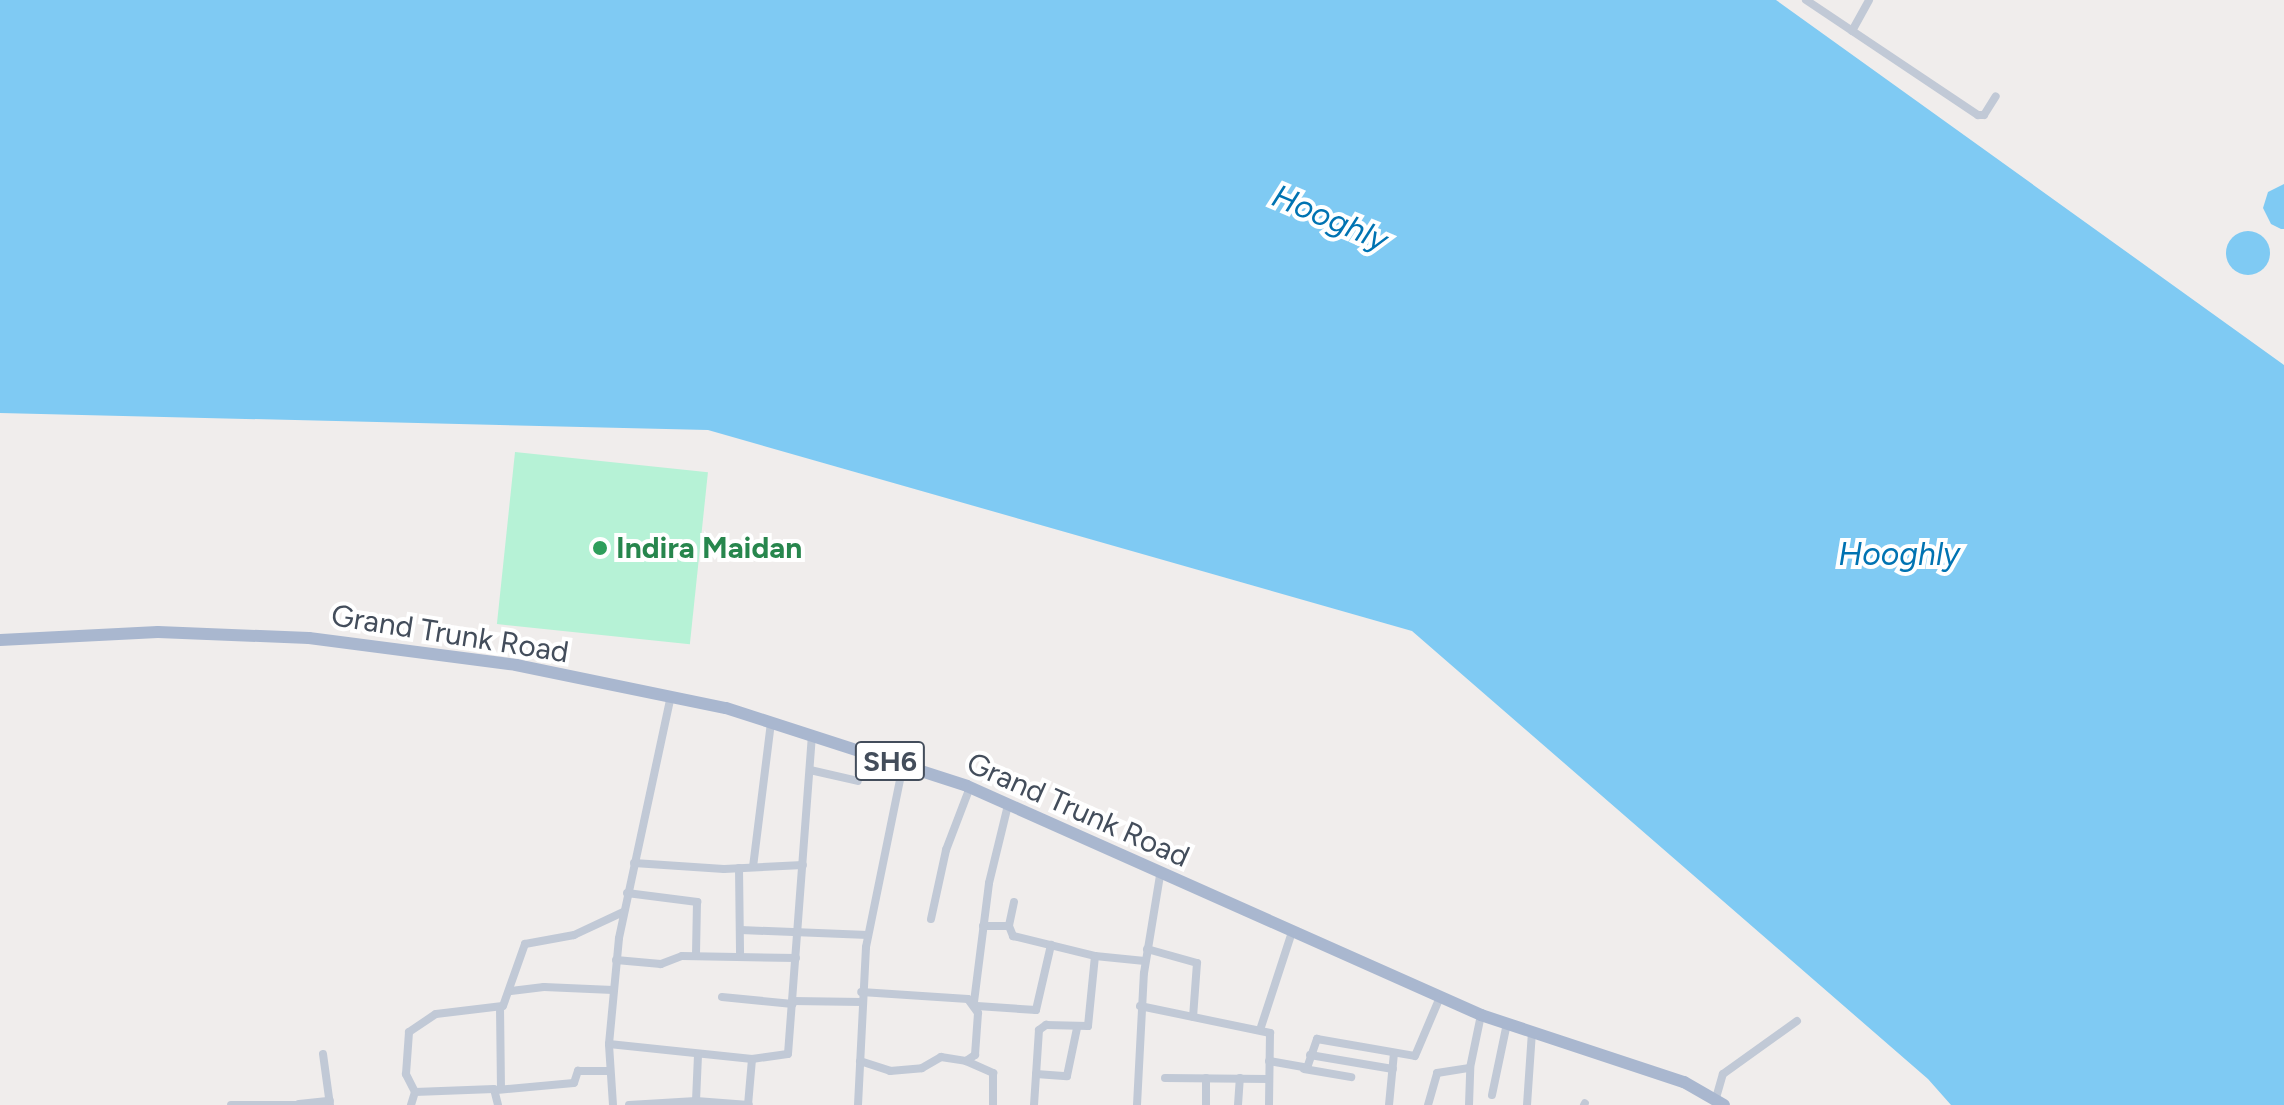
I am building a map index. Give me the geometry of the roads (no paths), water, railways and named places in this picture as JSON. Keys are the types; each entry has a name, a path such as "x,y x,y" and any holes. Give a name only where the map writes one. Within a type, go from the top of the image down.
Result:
{"main road":[{"name":"Grand Trunk Road","path":"0,640 158,632 309,638 516,665 670,700 726,708 970,787 1160,875 1481,1015 1532,1031 1720,1102"}],"street":[{"path":"1806,0 1978,115 1984,115 1996,96"},
{"path":"1852,31 1869,0"},
{"path":"613,1105 609,1044 616,960 623,912 670,700"},
{"path":"753,867 771,723"},
{"path":"609,1044 752,1059 788,1054 812,736"},
{"path":"858,1105 861,992 868,935 903,765"},
{"path":"810,770 858,781"},
{"path":"931,919 946,850 970,787"},
{"path":"966,1061 976,1048 975,1004 983,926 1008,805"},
{"path":"634,863 739,868 803,865"},
{"path":"739,868 740,956"},
{"path":"1137,1105 1140,1006 1160,875"},
{"path":"627,893 697,902 696,956"},
{"path":"1014,902 1009,926 1013,936 1095,956 1145,961"},
{"path":"498,1105 500,1007 511,991 521,949 528,941 574,935 623,912"},
{"path":"983,926 1009,926"},
{"path":"741,930 868,935"},
{"path":"1260,1030 1292,932"},
{"path":"861,992 1036,1010 1051,945"},
{"path":"1147,949 1197,963 1193,1017"},
{"path":"616,960 661,964 696,956 796,958"},
{"path":"1034,1105 1041,1026 1077,1028 1089,1022 1095,956"},
{"path":"511,991 544,987 613,990"},
{"path":"722,997 793,1002 862,1002"},
{"path":"1303,1069 1312,1043 1322,1039 1394,1053 1418,1052 1440,997"},
{"path":"1140,1006 1260,1030 1273,1037 1269,1061 1269,1105"},
{"path":"411,1105 415,1092 406,1074 407,1041 414,1025 451,1010 500,1007"},
{"path":"1469,1105 1470,1068 1481,1015"},
{"path":"1720,1102 1723,1074 1797,1021"},
{"path":"1492,1095 1507,1023"},
{"path":"1036,1074 1067,1076 1077,1028"},
{"path":"1527,1105 1532,1031"},
{"path":"1389,1105 1394,1053"},
{"path":"231,1105 330,1103 323,1054"},
{"path":"696,1101 698,1055"},
{"path":"1310,1055 1393,1069"},
{"path":"860,1061 890,1071 922,1068 941,1057 966,1061 993,1073 993,1105"},
{"path":"629,1105 696,1101 748,1105 752,1059"},
{"path":"1269,1061 1351,1077"},
{"path":"1428,1105 1437,1073 1470,1068"},
{"path":"415,1092 574,1083 578,1071 609,1071"},
{"path":"1165,1078 1268,1079"},
{"path":"1206,1078 1206,1105"},
{"path":"1238,1105 1240,1078"}],"water":[{"name":"Hooghly","path":"0,0 1776,0 2284,365 2284,1105 1951,1105 1928,1079 1412,631 708,430 0,413"},
{"path":"2284,184 2284,229 2281,229 2271,224 2263,208 2268,192"},
{"path":"2248,231 2263,238 2270,253 2263,268 2248,275 2233,268 2226,253 2233,238"}],"place":[{"name":"Indira Maidan","path":"600,548"}]}
